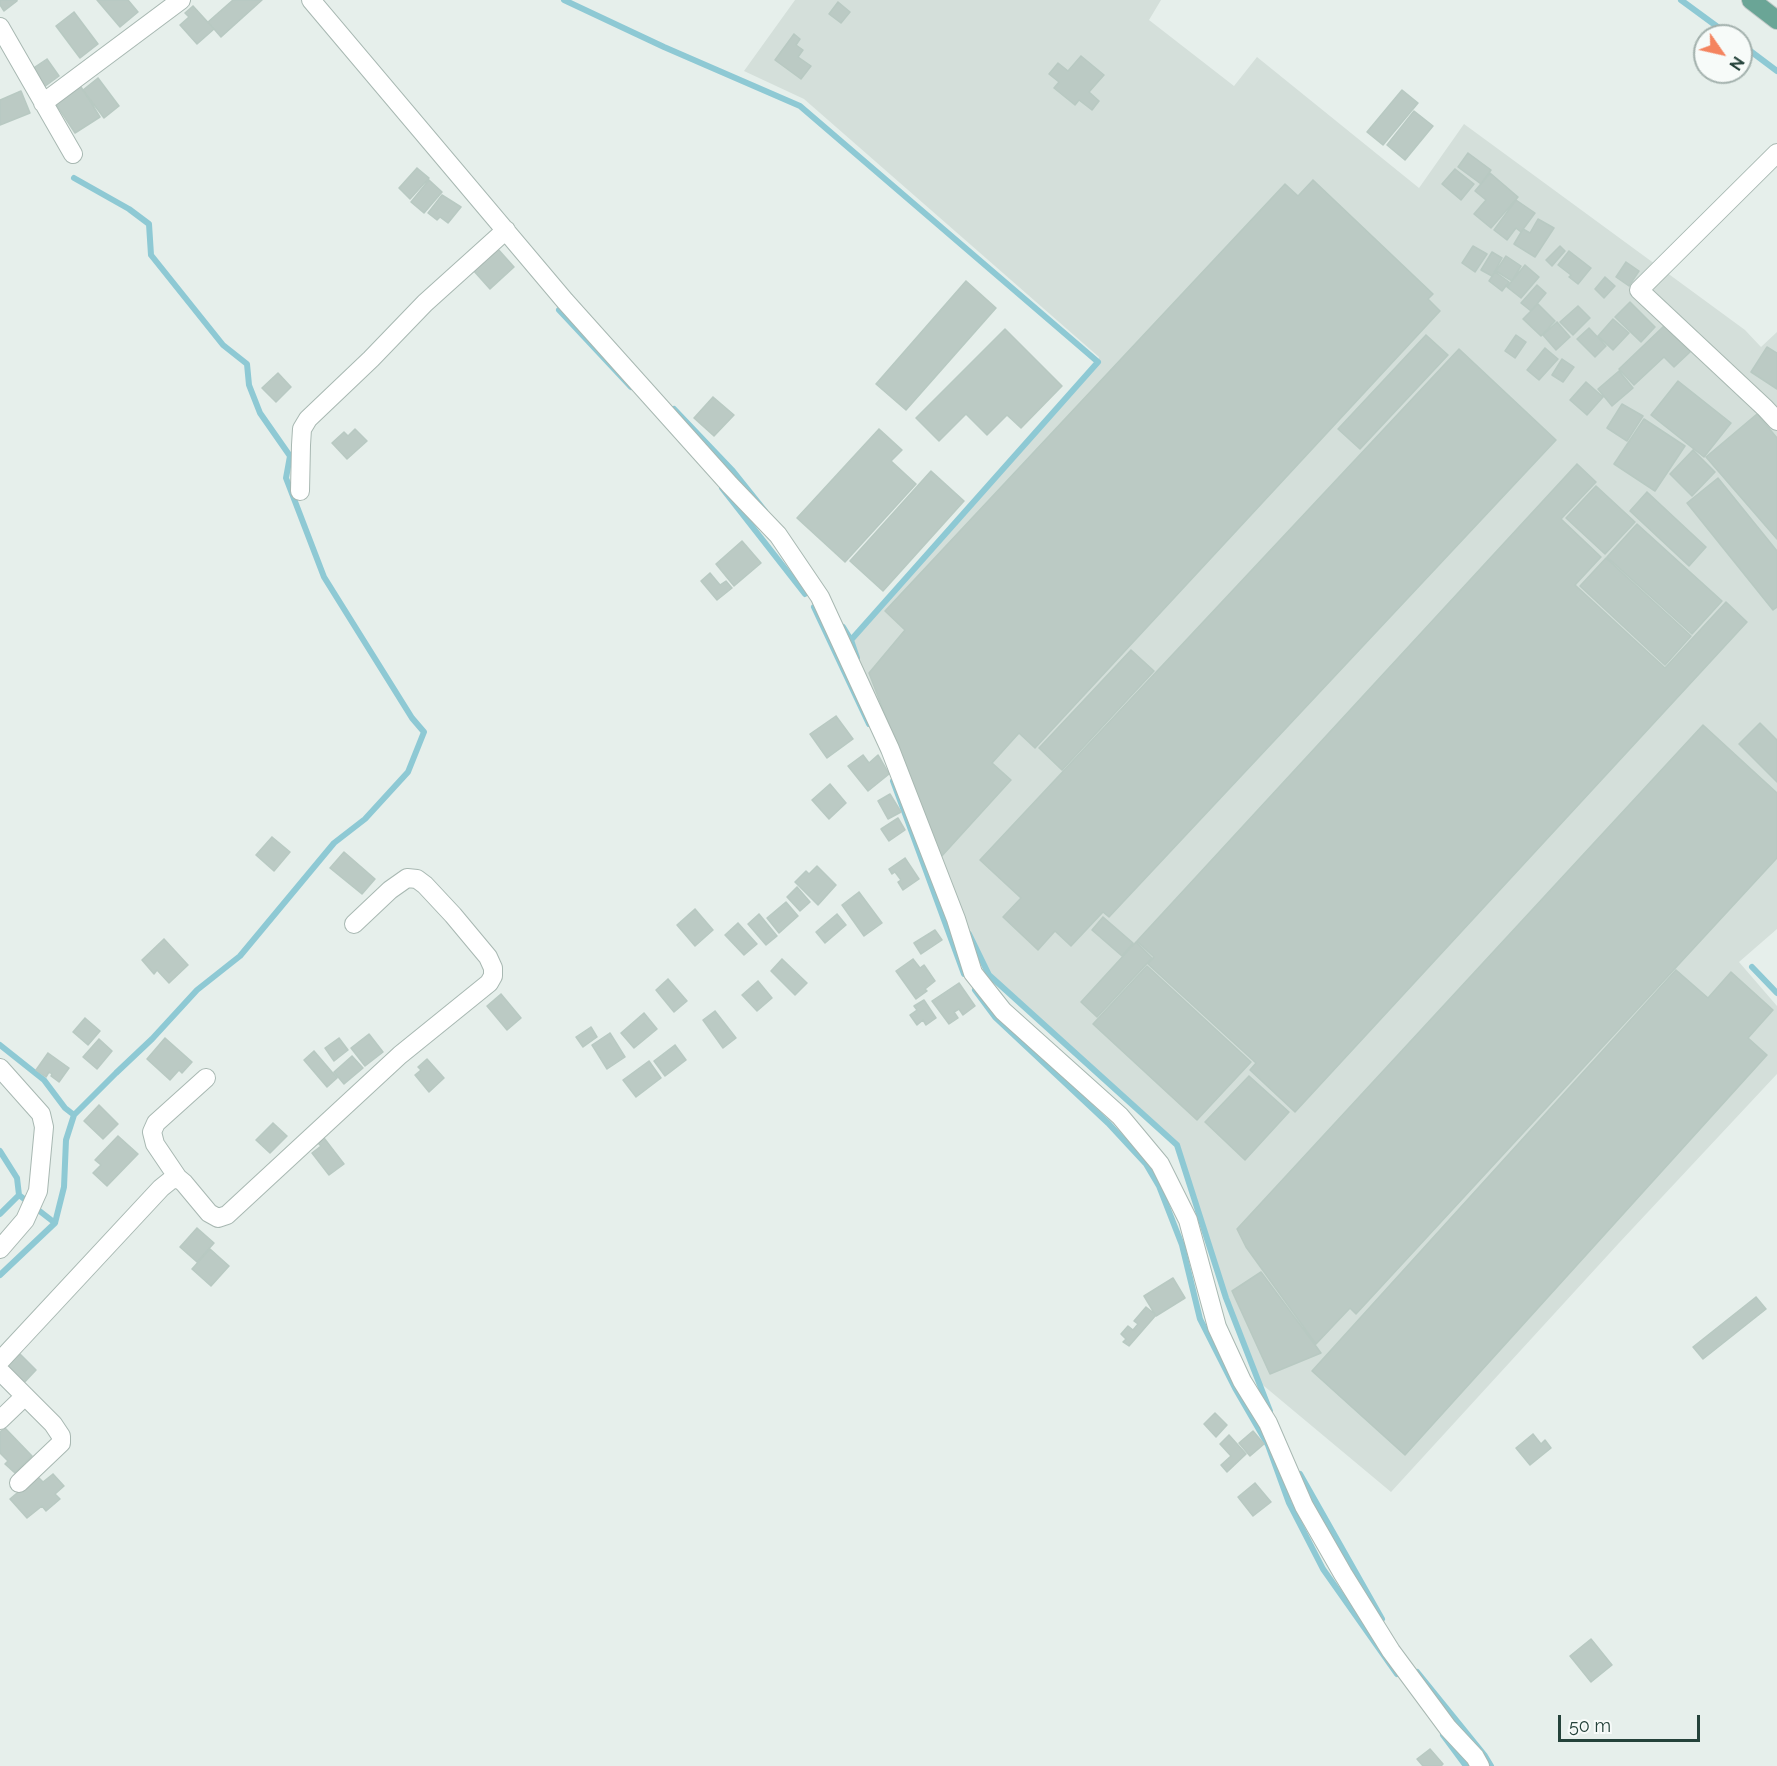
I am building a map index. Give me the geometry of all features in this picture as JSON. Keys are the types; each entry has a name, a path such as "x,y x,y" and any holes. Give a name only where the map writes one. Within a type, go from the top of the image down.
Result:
{"main road":[{"path":"1751,0 1777,20"}],"street":[{"path":"43,103 181,0"},
{"path":"311,0 589,327 730,485 778,535 820,597 890,749 956,919 973,973 1003,1011 1120,1116 1160,1164 1188,1220 1217,1327 1242,1381 1268,1423 1304,1506 1391,1651 1448,1728 1475,1757 1480,1766"},
{"path":"0,27 73,154"},
{"path":"1777,153 1639,290 1777,421"},
{"path":"300,491 301,437 302,429 308,419 425,303 506,230"},
{"path":"206,1078 156,1123 152,1132 154,1144 178,1178 209,1213 218,1218 227,1215 400,1055 489,983 493,976 493,968 488,957 453,915 417,879 407,878 390,890 354,924"},
{"path":"0,1068 41,1114 44,1127 38,1191 25,1220 0,1249"},
{"path":"0,1361 161,1188 171,1180 178,1178"},
{"path":"0,1371 61,1436 61,1443 45,1461 19,1483"},
{"path":"0,1420 25,1396"}],"shaded area":[{"path":"795,0 1161,0 1149,20 1234,86 1257,57 1419,188 1464,124 1745,330 1761,347 1777,332 1777,929 1739,962 1777,1006 1777,1074 1391,1492 1258,1381 1226,1298 1177,1145 989,975 941,874 863,677 851,640 1098,362 1099,357 804,99 744,71"}],"building":[{"path":"0,0 17,0 17,1 4,11"},
{"path":"97,0 128,0 138,12 120,27"},
{"path":"233,0 262,0 221,37 208,22"},
{"path":"838,2 850,12 841,23 829,14"},
{"path":"193,6 214,29 197,44 180,25 189,17 185,13"},
{"path":"74,12 98,44 80,58 56,26"},
{"path":"794,34 800,39 796,45 803,50 798,57 811,66 801,79 775,60"},
{"path":"1081,56 1104,75 1089,92 1099,101 1092,110 1079,100 1075,105 1054,88 1059,82 1049,74 1058,63 1068,71"},
{"path":"47,59 59,76 44,87 32,69"},
{"path":"98,78 119,106 104,118 83,90"},
{"path":"81,87 100,117 75,133 56,104"},
{"path":"1402,90 1418,103 1383,145 1367,132"},
{"path":"21,91 30,113 0,125 0,100"},
{"path":"1414,111 1433,126 1405,160 1387,145"},
{"path":"1468,153 1491,170 1481,184 1458,167"},
{"path":"417,168 429,178 410,199 399,188"},
{"path":"1455,169 1474,184 1461,200 1442,184"},
{"path":"1490,173 1518,197 1491,228 1474,214 1486,200 1475,191"},
{"path":"429,180 442,192 424,213 411,202"},
{"path":"1313,180 1433,294 1428,299 1440,311 1035,748 1019,733 992,763 1011,780 940,858 869,673 905,630 885,611 1285,184 1298,196"},
{"path":"442,195 461,207 448,223 440,217 437,220 428,213"},
{"path":"1516,200 1535,213 1521,232 1516,228 1507,240 1494,230"},
{"path":"1538,219 1554,228 1535,257 1514,244 1523,229 1530,233"},
{"path":"1473,246 1487,254 1475,272 1462,263"},
{"path":"1560,246 1565,251 1552,266 1546,260"},
{"path":"497,248 514,267 490,289 473,270"},
{"path":"1569,251 1591,268 1578,284 1558,265"},
{"path":"1492,252 1502,258 1492,276 1481,270"},
{"path":"1506,256 1521,266 1512,281 1496,271"},
{"path":"1626,262 1639,271 1629,286 1616,277"},
{"path":"1525,265 1539,277 1521,298 1507,287"},
{"path":"1495,272 1509,282 1502,291 1489,281"},
{"path":"1605,277 1615,286 1604,298 1595,289"},
{"path":"966,281 996,308 906,410 876,384"},
{"path":"1537,285 1546,293 1531,311 1521,303"},
{"path":"1630,302 1655,327 1641,342 1615,317"},
{"path":"1538,304 1555,321 1541,336 1523,319"},
{"path":"1578,306 1590,318 1573,335 1560,322"},
{"path":"1613,319 1629,333 1613,350 1598,336"},
{"path":"1557,322 1570,337 1556,350 1543,335"},
{"path":"1665,325 1690,352 1674,367 1664,357 1634,385 1619,369"},
{"path":"1589,328 1606,346 1595,357 1577,339"},
{"path":"1005,329 1062,386 1021,428 1007,415 987,435 966,414 939,441 916,418"},
{"path":"1426,335 1448,355 1360,449 1338,429"},
{"path":"1516,335 1526,342 1515,358 1505,351"},
{"path":"1767,347 1777,353 1777,389 1751,372"},
{"path":"1545,348 1558,359 1539,380 1527,370"},
{"path":"1459,349 1556,440 1109,917 1103,912 1071,946 1055,931 1038,950 1003,917 1021,898 980,860"},
{"path":"1562,359 1574,367 1563,382 1552,375"},
{"path":"1619,371 1633,388 1612,406 1598,389"},
{"path":"278,373 291,387 276,402 262,388"},
{"path":"1678,381 1731,423 1704,457 1651,415"},
{"path":"1586,382 1603,397 1587,415 1570,400"},
{"path":"713,397 734,415 714,436 694,418"},
{"path":"1622,404 1643,416 1627,441 1607,428"},
{"path":"1757,414 1777,438 1777,539 1706,457"},
{"path":"1644,419 1685,446 1655,491 1614,464"},
{"path":"355,429 367,441 347,459 332,443 344,432 348,436"},
{"path":"879,429 902,450 891,461 916,484 845,562 797,518"},
{"path":"1693,450 1715,472 1692,496 1670,474"},
{"path":"1577,464 1596,482 1561,519 1601,557 1575,585 1665,668 1726,602 1747,622 1295,1112 1250,1070 1256,1063 1148,964 1154,957 1137,941"},
{"path":"931,471 964,501 883,591 850,561"},
{"path":"1718,478 1777,551 1777,607 1773,610 1687,503"},
{"path":"1596,486 1635,522 1605,554 1566,518"},
{"path":"1647,492 1706,547 1689,566 1630,511"},
{"path":"1637,524 1722,601 1692,634 1607,557"},
{"path":"742,541 761,563 734,586 716,564"},
{"path":"1606,558 1691,636 1665,665 1580,586"},
{"path":"710,573 720,585 726,581 732,588 717,600 701,581"},
{"path":"1131,650 1154,671 1062,770 1039,748"},
{"path":"836,716 853,739 827,758 810,734"},
{"path":"1760,723 1777,740 1777,782 1739,744"},
{"path":"1703,725 1777,793 1777,858 1356,1314 1350,1308 1316,1344 1246,1247 1237,1229"},
{"path":"863,755 869,763 878,755 889,774 868,791 848,766"},
{"path":"830,784 846,803 829,819 812,800"},
{"path":"890,794 901,812 888,819 878,801"},
{"path":"898,818 905,830 889,841 881,829"},
{"path":"272,837 290,852 274,871 256,855"},
{"path":"344,852 375,879 362,894 330,868"},
{"path":"905,858 919,879 903,890 898,882 901,880 895,872 892,874 889,869"},
{"path":"817,866 836,885 818,905 795,882 806,871 809,874"},
{"path":"797,887 810,902 800,911 787,897"},
{"path":"859,892 882,923 864,936 842,905"},
{"path":"786,902 798,916 779,933 767,918"},
{"path":"695,909 713,930 695,946 677,925"},
{"path":"759,914 777,936 766,945 748,924"},
{"path":"837,914 846,925 825,943 816,932"},
{"path":"1103,917 1133,943 1122,956 1092,930"},
{"path":"738,923 757,944 744,955 725,935"},
{"path":"935,930 942,940 921,954 914,943"},
{"path":"164,939 188,965 169,983 157,970 154,974 142,960"},
{"path":"1136,942 1152,958 1097,1017 1081,1002"},
{"path":"782,959 807,983 795,995 771,971"},
{"path":"913,959 920,968 924,965 935,981 916,999 896,971"},
{"path":"1147,966 1251,1062 1197,1120 1093,1024"},
{"path":"1676,970 1708,998 1731,972 1773,1010 1748,1038 1767,1055 1405,1455 1312,1371"},
{"path":"668,979 687,1001 674,1012 656,990"},
{"path":"758,981 772,998 757,1011 742,995"},
{"path":"959,983 975,1006 963,1015 959,1009 954,1012 958,1018 949,1024 932,1001"},
{"path":"501,994 521,1018 507,1030 487,1006"},
{"path":"924,1000 936,1018 926,1025 923,1020 917,1025 910,1015 917,1010 914,1006"},
{"path":"715,1011 736,1038 723,1048 703,1020"},
{"path":"644,1013 657,1029 634,1048 621,1033"},
{"path":"85,1018 100,1031 88,1045 73,1032"},
{"path":"591,1027 597,1037 583,1047 576,1037"},
{"path":"610,1033 625,1057 607,1069 592,1045"},
{"path":"369,1034 383,1052 365,1066 351,1048"},
{"path":"165,1038 192,1062 182,1073 179,1070 170,1080 147,1059"},
{"path":"339,1038 348,1050 334,1061 325,1048"},
{"path":"99,1039 112,1051 97,1069 83,1057"},
{"path":"675,1045 686,1060 665,1076 654,1061"},
{"path":"314,1051 337,1078 327,1087 304,1060"},
{"path":"48,1053 69,1068 59,1082 49,1072 46,1077 36,1070"},
{"path":"352,1056 363,1068 344,1084 334,1072"},
{"path":"427,1059 444,1078 429,1092 415,1075 421,1070 418,1067"},
{"path":"649,1061 661,1078 636,1097 623,1080"},
{"path":"1249,1076 1289,1112 1245,1160 1205,1122"},
{"path":"99,1105 118,1124 103,1139 84,1121"},
{"path":"273,1123 287,1136 270,1153 256,1140"},
{"path":"118,1136 138,1154 107,1186 93,1173 101,1165 95,1160"},
{"path":"324,1138 344,1164 329,1175 312,1153 321,1146 318,1143"},
{"path":"197,1228 214,1243 197,1262 180,1247"},
{"path":"210,1249 229,1266 211,1286 192,1269"},
{"path":"1261,1272 1321,1353 1270,1374 1232,1291"},
{"path":"1173,1278 1185,1298 1156,1316 1144,1296"},
{"path":"1756,1297 1766,1309 1703,1359 1693,1347"},
{"path":"1146,1307 1156,1315 1129,1346 1123,1342 1126,1339 1121,1334 1128,1326 1133,1330 1138,1324 1134,1321"},
{"path":"20,1354 36,1370 20,1387 4,1370"},
{"path":"1215,1413 1227,1425 1216,1437 1204,1424"},
{"path":"5,1428 32,1456 15,1473 5,1464 8,1461 0,1453 0,1432"},
{"path":"1253,1431 1264,1444 1250,1456 1239,1443"},
{"path":"1533,1434 1541,1444 1545,1440 1551,1448 1530,1465 1516,1448"},
{"path":"1229,1435 1246,1454 1227,1472 1221,1465 1231,1456 1220,1444"},
{"path":"53,1474 64,1486 55,1494 60,1499 46,1511 42,1506 27,1518 10,1499 37,1476 43,1482"},
{"path":"1255,1483 1271,1502 1253,1516 1238,1497"},
{"path":"1591,1639 1612,1665 1591,1682 1570,1656"},
{"path":"1430,1749 1443,1764 1441,1766 1423,1766 1417,1759"}],"waterway":[{"path":"564,0 664,47 800,106 1098,362 851,640"},
{"path":"1681,0 1714,24"},
{"path":"1753,53 1777,71"},
{"path":"0,1275 55,1223 64,1187 66,1140 74,1115 152,1039 197,990 240,956 334,843 365,819 408,772 424,732 412,718 324,577 286,478 290,456 260,413 249,385 247,364 223,345 151,255 149,224 129,209 74,178"},
{"path":"559,310 631,387"},
{"path":"674,409 733,471 765,511"},
{"path":"722,488 805,594"},
{"path":"814,607 869,724"},
{"path":"843,627 851,640 857,658"},
{"path":"893,781 964,974"},
{"path":"969,934 989,975 1177,1145 1226,1298 1270,1411"},
{"path":"1752,967 1777,993"},
{"path":"975,990 995,1017 1108,1123 1146,1164 1159,1186 1182,1245 1200,1319 1235,1388 1268,1445 1289,1503 1323,1569 1397,1674"},
{"path":"0,1045 44,1080 65,1108 74,1115"},
{"path":"0,1151 17,1178 19,1195 55,1223"},
{"path":"0,1214 19,1195"},
{"path":"1300,1474 1382,1619"},
{"path":"1417,1672 1491,1766"},
{"path":"1443,1735 1466,1766"}]}
